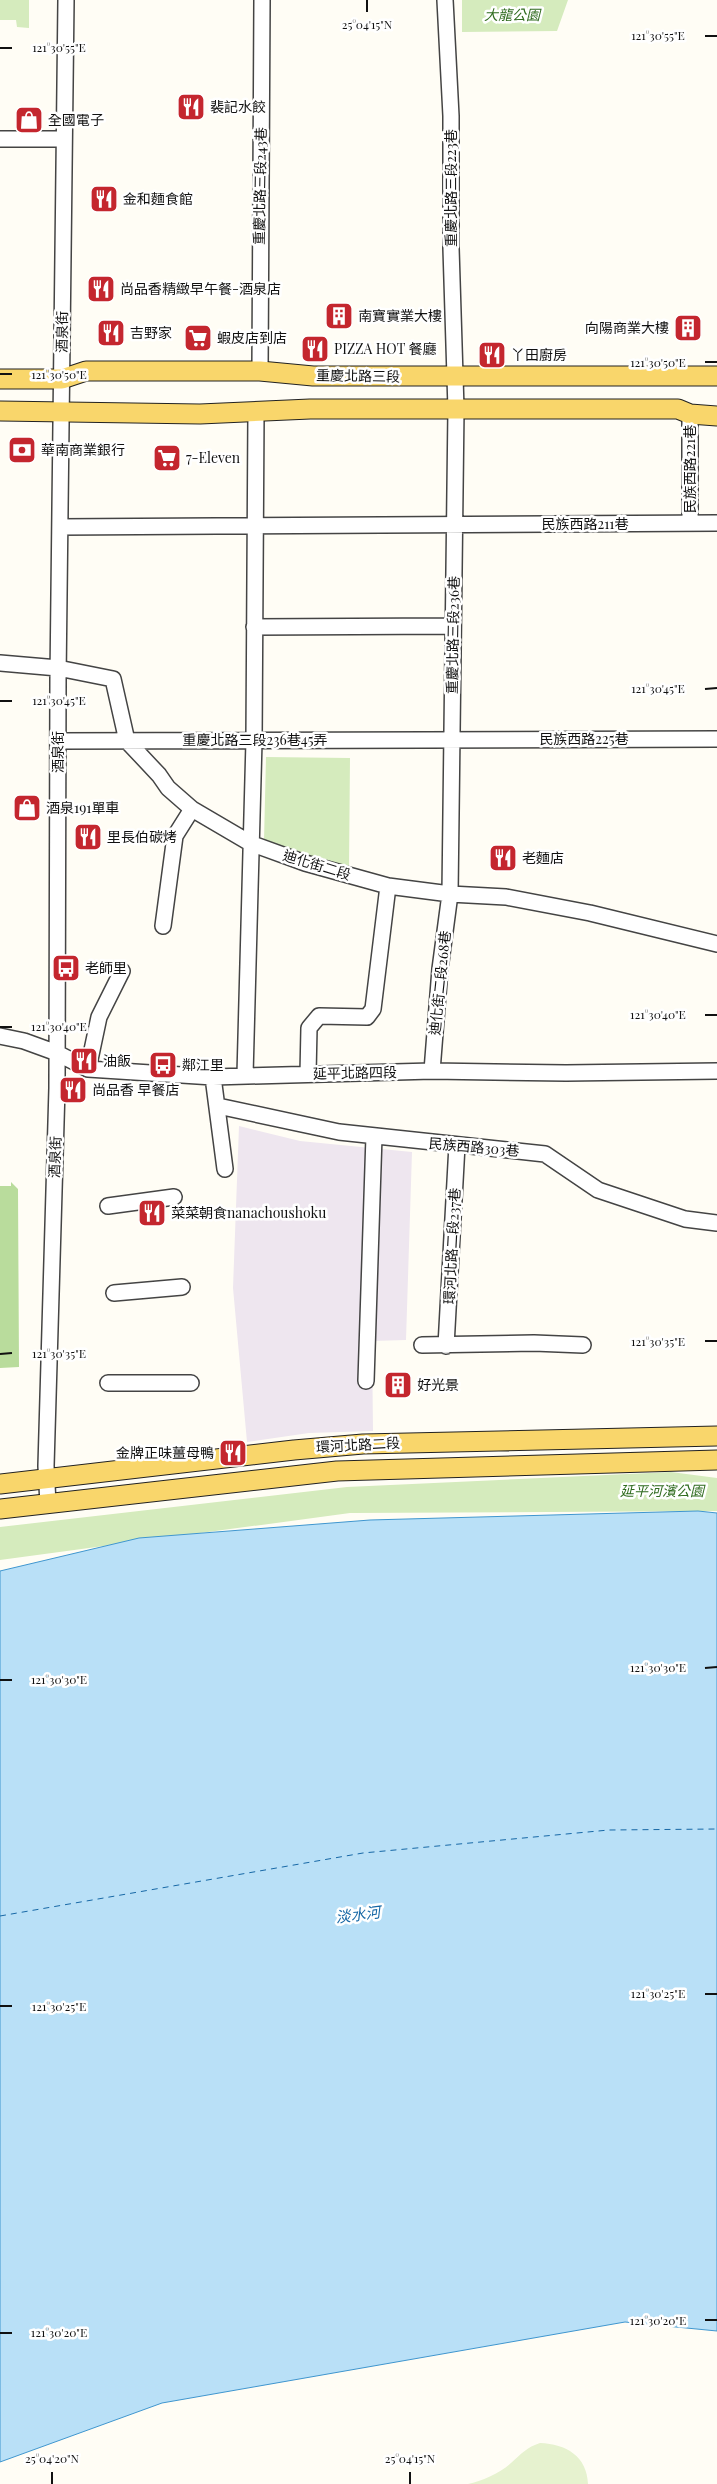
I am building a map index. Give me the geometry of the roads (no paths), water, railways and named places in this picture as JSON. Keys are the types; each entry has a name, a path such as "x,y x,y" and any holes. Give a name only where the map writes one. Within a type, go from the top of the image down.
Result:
{"main road":[{"name":"重慶北路三段","path":"0,379 62,379 86,371 260,371 314,376 717,376"},
{"path":"0,411 200,414 310,409 678,409 690,414 717,416"},
{"name":"環河北路二段","path":"0,1484 294,1450 363,1444 717,1436"},
{"name":"環河北路二段","path":"0,1509 337,1471 717,1460"}],"street":[{"name":"酒泉街","path":"48,1504 47,1478 57,1053 58,668 66,0"},
{"name":"重慶北路三段243巷","path":"260,371 262,0"},
{"name":"重慶北路三段223巷","path":"446,0 451,116 454,377"},
{"path":"0,139 64,139"},
{"name":"重慶北路三段236巷","path":"450,894 456,409 454,377"},
{"path":"245,1075 254,740 256,412"},
{"name":"民族西路221巷","path":"690,414 690,523"},
{"name":"民族西路211巷","path":"60,527 717,523"},
{"path":"254,627 453,626"},
{"path":"0,663 58,668 113,679 127,741"},
{"name":"民族西路225巷","path":"452,739 717,739"},
{"name":"重慶北路三段236巷45弄","path":"58,741 452,739"},
{"name":"迪化街二段","path":"127,741 159,775 168,788 192,809 250,843 305,863 388,886 450,894 506,897 590,913 717,944"},
{"path":"163,926 176,836 192,809"},
{"path":"308,1074 309,1028 319,1016 367,1017 373,1009 388,886"},
{"name":"迪化街二段268巷","path":"432,1071 440,970 450,894"},
{"path":"88,1069 99,1017 122,971"},
{"name":"延平北路四段","path":"0,1036 24,1041 57,1053 88,1069 214,1077 432,1071 566,1073 717,1071"},
{"path":"214,1077 225,1169"},
{"name":"民族西路303巷","path":"218,1106 323,1129 545,1154 598,1190 685,1218 717,1223"},
{"path":"366,1381 374,1136"},
{"name":"環河北路二段237巷","path":"446,1346 458,1145"},
{"path":"108,1206 174,1197"},
{"path":"114,1293 182,1288"},
{"path":"422,1345 534,1343 583,1345"},
{"path":"108,1383 191,1383"}],"water":[{"name":"淡水河","path":"698,1511 717,1513 717,2331 625,2322 162,2403 0,2462 0,1571 139,1538 370,1520"}],"place":[{"name":"裴記水餃","path":"191,107"},
{"name":"全國電子","path":"29,120"},
{"name":"金和麵食館","path":"104,199"},
{"name":"尚品香精緻早午餐-酒泉店","path":"101,289"},
{"name":"南寶實業大樓","path":"339,316"},
{"name":"向陽商業大樓","path":"688,328"},
{"name":"吉野家","path":"111,333"},
{"name":"蝦皮店到店","path":"198,338"},
{"name":"PIZZA HOT 餐廳","path":"315,349"},
{"name":"丫田廚房","path":"492,355"},
{"name":"華南商業銀行","path":"22,450"},
{"name":"7-Eleven","path":"167,458"},
{"name":"酒泉191單車","path":"27,808"},
{"name":"里長伯碳烤","path":"88,837"},
{"name":"老麵店","path":"503,858"},
{"name":"老師里","path":"66,968"},
{"name":"油飯","path":"84,1061"},
{"name":"鄰江里","path":"163,1065"},
{"name":"尚品香 早餐店","path":"73,1090"},
{"name":"菜菜朝食nanachoushoku","path":"152,1213"},
{"name":"好光景","path":"398,1385"},
{"name":"金牌正味薑母鴨","path":"233,1453"}],"park label":[{"name":"大龍公園","path":"512,15"},
{"name":"延平河濱公園","path":"662,1491"}]}
